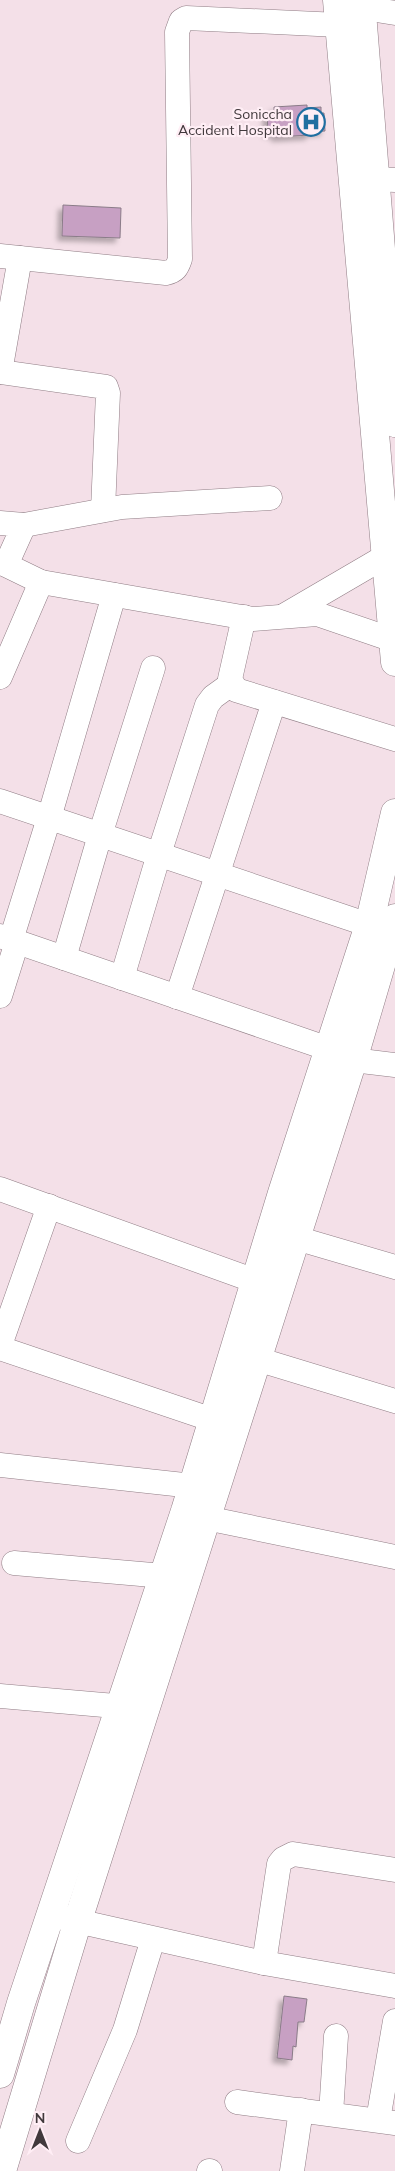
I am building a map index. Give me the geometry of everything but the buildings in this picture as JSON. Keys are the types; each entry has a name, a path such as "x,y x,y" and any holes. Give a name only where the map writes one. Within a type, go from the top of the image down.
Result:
{"main road":[{"path":"347,7 385,180 394,409"},
{"path":"347,7 394,651"},
{"path":"2,2171 77,1922 133,1707 164,1576 255,1281 369,925 395,813"},
{"path":"0,2074 50,1915 206,1518 353,1060 391,950 395,918"}],"street":[{"path":"103,510 108,393 106,387 103,385 0,372 10,257 166,273 172,272 177,268 180,260 177,32 181,21 186,18 347,7 395,13"},
{"path":"0,523 24,525 131,506 270,498"},
{"path":"24,525 3,571 41,582 253,619 317,614 394,651"},
{"path":"282,617 386,556"},
{"path":"0,677 41,582"},
{"path":"0,996 9,939 50,818 114,595"},
{"path":"122,978 158,854 207,705 213,697 231,684 244,617"},
{"path":"64,958 100,835 153,668"},
{"path":"231,684 236,690 395,739"},
{"path":"178,997 216,874 274,702"},
{"path":"0,801 369,925"},
{"path":"9,939 329,1049"},
{"path":"353,1060 395,1066"},
{"path":"0,1189 255,1281"},
{"path":"49,1206 0,1347 213,1420"},
{"path":"296,1238 395,1267"},
{"path":"256,1359 395,1401"},
{"path":"0,1465 193,1486"},
{"path":"206,1518 395,1557"},
{"path":"14,1563 164,1576"},
{"path":"0,1696 133,1707"},
{"path":"264,1963 280,1864 283,1858 293,1854 395,1870"},
{"path":"50,1915 264,1963 395,1986"},
{"path":"78,2141 124,2030 153,1939"},
{"path":"237,2102 386,2121 395,2022"},
{"path":"331,2114 336,2036"},
{"path":"292,2171 301,2110"}],"place":[{"name":"Soniccha Accident Hospital","path":"311,122"}]}
